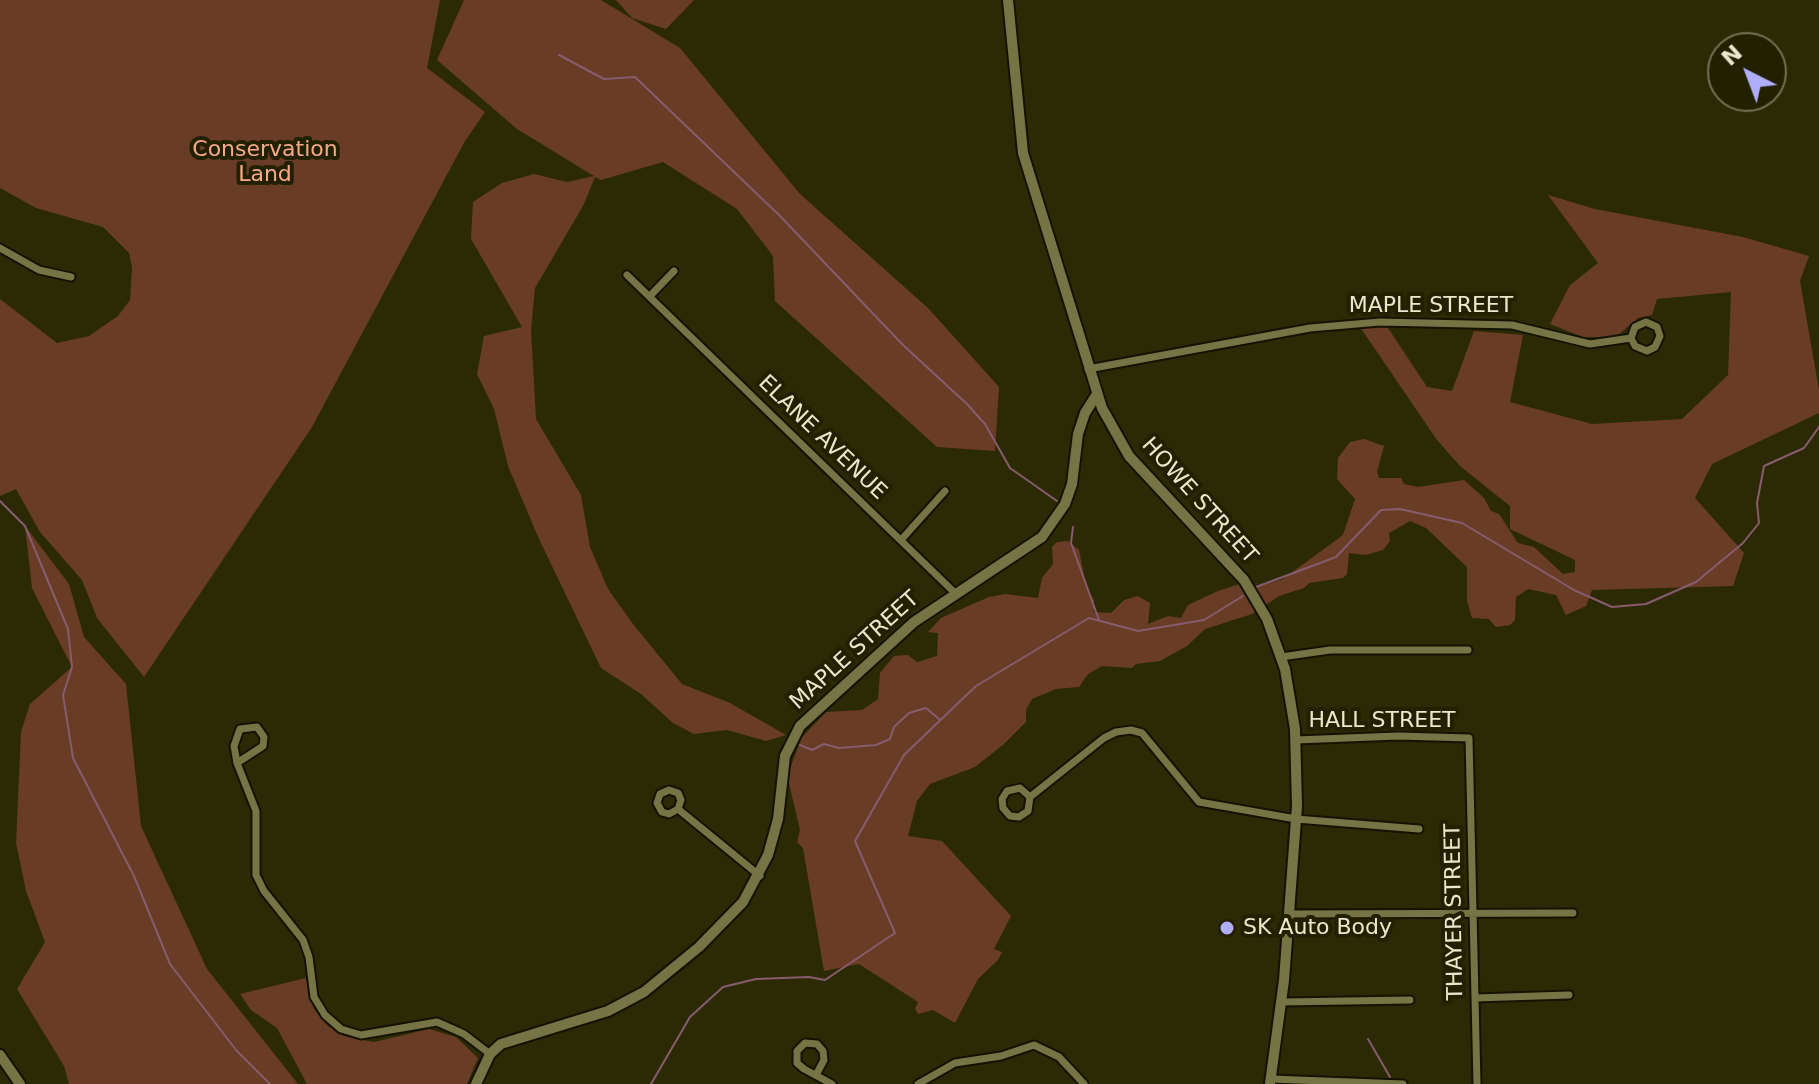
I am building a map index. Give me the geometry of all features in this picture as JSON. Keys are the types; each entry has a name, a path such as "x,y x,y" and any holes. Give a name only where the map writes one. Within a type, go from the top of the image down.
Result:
{"street":[{"name":"HOWE STREET","path":"1008,0 1023,153 1097,394 1129,456 1244,580 1267,619 1281,657 1296,740 1296,819 1282,1002 1270,1082"},
{"path":"0,248 39,270 71,277"},
{"path":"650,296 674,271"},
{"name":"ELANE AVENUE","path":"627,275 956,594"},
{"name":"MAPLE STREET","path":"1088,369 1310,328 1380,322 1512,325 1590,344 1631,338"},
{"name":"MAPLE STREET","path":"1646,322 1655,325 1660,336 1655,347 1647,351 1638,349 1631,338 1635,327 1646,322"},
{"name":"MAPLE STREET","path":"490,1054 501,1044 608,1011 644,992 722,924 760,876 778,819 785,756 800,726 914,622 1019,555 1055,523 1072,484 1085,413 1097,394"},
{"path":"901,540 945,491"},
{"path":"1281,657 1330,650 1468,650"},
{"path":"237,763 263,746 263,734 257,727 245,726 236,734 237,763 256,811 254,859 258,881 303,940 309,957 314,997 325,1015 341,1029 361,1035 437,1022 464,1034 490,1054 476,1084"},
{"path":"1030,797 1104,738 1131,730 1142,733 1199,802 1296,819 1419,829"},
{"name":"HALL STREET","path":"1296,740 1398,736 1469,738"},
{"name":"THAYER STREET","path":"1469,738 1477,1084"},
{"path":"1011,788 1025,790 1030,797 1030,807 1024,815 1010,816 1003,808 1002,799 1011,788"},
{"path":"678,809 760,876"},
{"path":"1289,914 1573,913"},
{"path":"1475,998 1569,995"},
{"path":"1282,1002 1410,1000"},
{"path":"816,1075 824,1054 817,1044 805,1043 797,1051 796,1060 801,1067 832,1084"},
{"path":"918,1084 955,1063 1001,1056 1034,1045 1054,1053 1075,1071 1084,1084"},
{"path":"0,1055 20,1084"},
{"path":"1270,1082 1403,1084"}],"green space":[{"name":"Conservation Land","path":"0,0 440,0 427,68 485,112 465,141 312,427 144,677 97,618 82,580 40,532 16,489 0,496 0,299 57,343 89,336 118,316 130,300 132,268 129,253 103,227 36,208 0,188"},
{"path":"464,0 601,0 680,48 800,194 928,308 999,387 995,451 937,447 775,301 773,256 737,209 663,162 601,180 595,177 583,206 535,288 531,330 536,419 581,495 590,547 608,589 633,624 682,684 730,703 786,735 766,741 727,730 694,734 673,723 641,694 601,668 539,539 508,466 494,409 477,374 484,336 522,327 471,239 473,202 502,183 534,174 567,182 594,176 517,129 437,60"},
{"path":"616,0 694,0 666,29 632,18"},
{"path":"1548,195 1595,209 1743,237 1809,256 1800,281 1819,390 1819,413 1712,464 1695,498 1744,553 1733,586 1592,590 1586,606 1566,615 1556,595 1528,589 1516,597 1515,620 1510,625 1496,627 1489,619 1472,618 1467,601 1467,567 1426,528 1410,521 1389,533 1390,541 1383,550 1366,555 1349,553 1347,574 1343,578 1309,583 1304,588 1279,596 1252,614 1205,629 1187,646 1160,661 1136,664 1132,668 1102,666 1088,674 1079,687 1056,689 1032,699 1026,710 1026,722 1004,744 975,767 930,784 917,801 908,836 942,841 1011,916 994,949 1002,952 998,960 978,979 955,1023 933,1010 918,1014 915,1009 918,1002 859,964 824,971 803,848 797,842 800,830 789,783 789,771 802,737 826,712 862,710 878,699 880,673 894,656 908,655 917,662 937,656 938,633 928,632 941,618 989,597 1005,594 1038,598 1042,578 1053,564 1052,547 1057,542 1068,541 1079,550 1087,590 1094,600 1094,612 1111,613 1124,600 1138,596 1150,603 1148,624 1168,616 1181,618 1188,605 1218,591 1240,584 1257,587 1283,579 1343,535 1355,499 1337,479 1338,458 1350,442 1364,439 1384,446 1377,472 1379,478 1401,478 1404,484 1418,487 1464,480 1484,498 1491,511 1499,514 1518,543 1534,547 1563,574 1575,572 1575,560 1510,529 1510,506 1460,466 1437,440 1360,327 1386,325 1427,387 1452,391 1474,331 1523,335 1510,402 1592,424 1682,419 1728,375 1731,292 1657,299 1652,315 1638,318 1616,337 1583,337 1550,324 1570,285 1598,263"},
{"path":"25,526 69,584 84,637 126,684 141,826 207,969 298,1084 69,1084 64,1066 17,989 45,942 26,891 16,843 21,732 30,704 72,667 32,588"},
{"path":"306,978 314,1009 328,1026 344,1036 374,1042 429,1029 456,1037 478,1058 467,1084 307,1084 277,1028 251,1010 240,994"}],"waterway":[{"path":"559,55 604,79 635,77 780,216 903,345 967,404 985,424 1010,468 1057,501"},
{"path":"1256,587 1336,557 1381,510 1400,509 1462,523 1574,590 1612,607 1646,604 1696,582 1743,543 1759,523 1757,503 1764,466 1804,448 1819,427"},
{"path":"0,501 25,526 68,629 72,667 63,695 73,758 134,876 170,964 236,1050 270,1084"},
{"path":"1073,527 1071,543 1099,620"},
{"path":"651,1084 690,1017 723,987 756,979 809,977 825,980 895,933 855,841 904,755 976,686 1089,618 1138,631 1204,620 1243,596"},
{"path":"800,745 812,750 824,744 839,748 876,745 890,739 894,727 909,713 926,708 939,719"},
{"path":"1368,1039 1390,1077"}],"place":[{"name":"SK Auto Body","path":"1227,928"}]}
